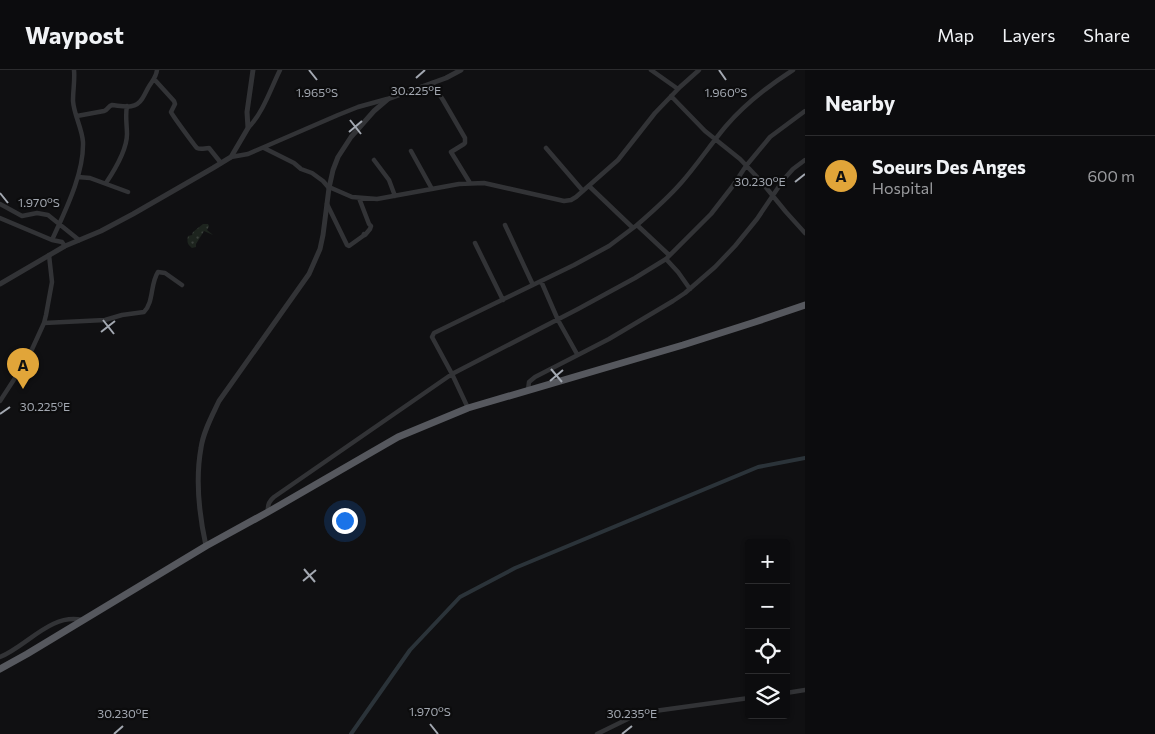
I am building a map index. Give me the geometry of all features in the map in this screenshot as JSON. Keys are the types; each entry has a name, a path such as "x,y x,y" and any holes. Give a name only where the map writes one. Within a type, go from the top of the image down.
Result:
{"highway":[{"path":"0,668 27,654 206,546 398,437 468,408 692,342 805,305"}],"street":[{"path":"52,240 68,207 81,163 83,140 73,101 74,70"},
{"path":"77,116 104,112 110,105 132,106 139,104 154,79 157,70"},
{"path":"248,128 247,112 252,70"},
{"path":"231,157 261,110 280,70"},
{"path":"0,284 65,246 133,214 231,157 242,156 264,148 338,115 432,83 461,70"},
{"path":"651,70 678,89"},
{"path":"264,148 294,163 301,169 312,172 329,187 352,197 377,199 470,183 492,185 564,201 574,199 612,165 626,151 671,96 698,70"},
{"path":"468,408 432,335 440,329 610,246 635,227 682,182 715,140 747,104 793,70"},
{"path":"154,79 174,101 175,106 171,112 196,147 201,149 208,148 221,163"},
{"path":"432,83 465,138 465,143 452,152 470,183"},
{"path":"671,96 715,140 740,160 759,179 803,231"},
{"path":"206,546 198,496 198,473 201,447 211,418 219,401 309,274 320,249 329,187 338,157 351,137 374,111 388,99"},
{"path":"106,183 118,161 127,138 127,106"},
{"path":"268,512 267,507 274,496 452,374 558,320 635,278 667,257 710,214 770,137 805,110"},
{"path":"546,148 583,191"},
{"path":"411,151 432,189"},
{"path":"374,160 389,180 395,196"},
{"path":"528,390 530,380 635,324 690,289 735,246 784,179 805,160"},
{"path":"78,177 90,178 128,192"},
{"path":"589,186 667,257 690,289"},
{"path":"327,204 349,246 365,235 371,226 359,198"},
{"path":"0,204 22,216 37,213 48,215 79,240"},
{"path":"0,218 52,240 62,242 65,246"},
{"path":"803,231 805,224"},
{"path":"505,225 533,285"},
{"path":"475,243 502,300"},
{"path":"0,401 28,358 44,323 52,282 49,255"},
{"path":"44,323 105,320 144,312 148,306 158,272 164,273 182,285"},
{"path":"541,281 558,320 577,354"},
{"path":"0,657 15,650 49,626 66,620 82,620"},
{"path":"790,692 805,690"},
{"path":"597,734 640,713 745,699"}],"shaded area":[{"path":"203,224 208,224 207,230 213,235 204,231 196,247 192,248 188,243 188,236 192,235"}],"waterway":[{"path":"351,734 410,650 460,597 515,568 758,467 805,458"}],"place":[{"name":"Soeurs Des Anges","path":"23,389"}]}
